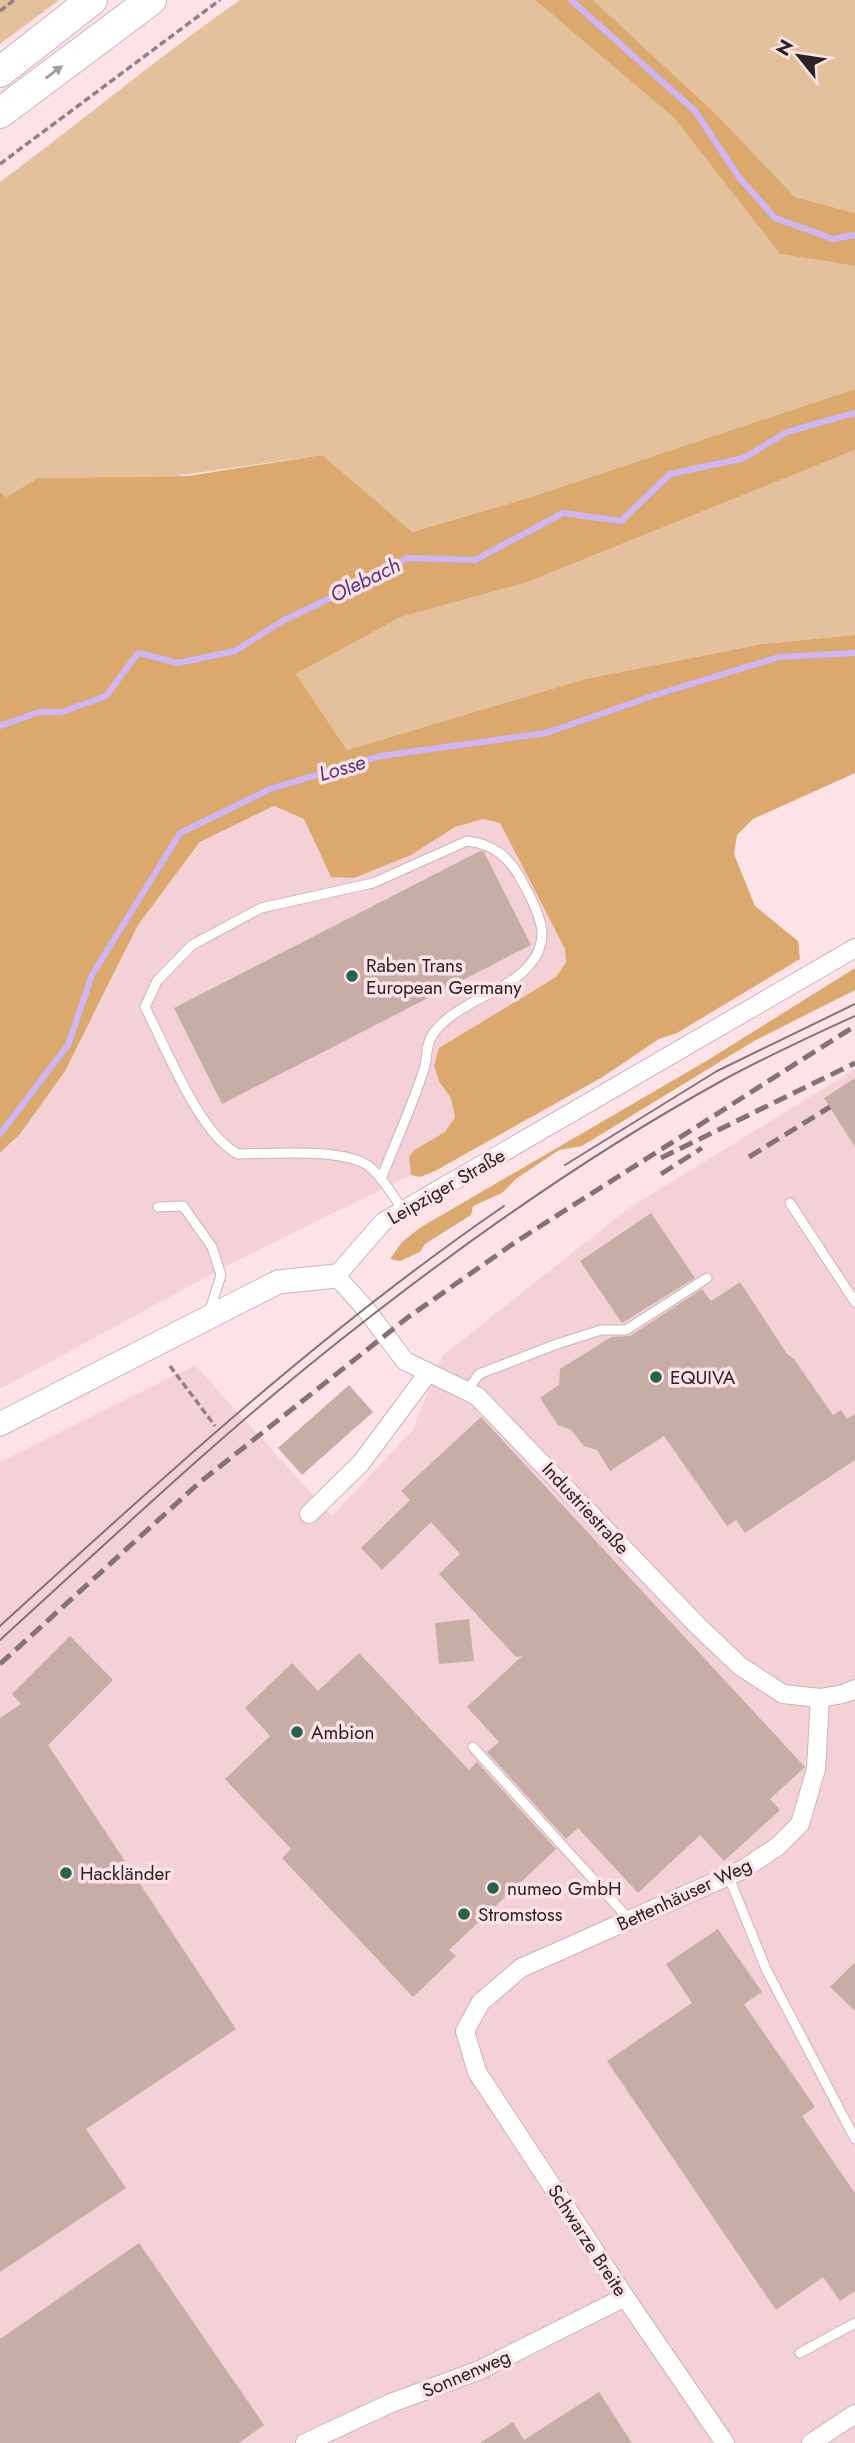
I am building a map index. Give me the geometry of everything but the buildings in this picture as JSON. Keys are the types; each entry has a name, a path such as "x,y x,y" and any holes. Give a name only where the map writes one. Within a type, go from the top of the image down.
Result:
{"highway":[{"path":"0,72 92,0"},
{"path":"0,113 151,0"}],"street":[{"name":"Leipziger Straße","path":"336,1276 383,1222 855,948"},
{"path":"0,1424 278,1282 336,1276"},
{"name":"Industriestraße","path":"336,1276 365,1308 405,1361 477,1396 698,1626 740,1666 783,1694 820,1698 855,1689"},
{"path":"309,1514 361,1463 428,1373"},
{"name":"Bettenhäuser Weg","path":"465,2031 481,2001 521,1968 744,1869 778,1846 800,1824 816,1769 820,1698"},
{"name":"Schwarze Breite","path":"465,2031 477,2072 725,2443"},
{"name":"Sonnenweg","path":"305,2443 391,2403 480,2370 625,2297"},
{"path":"814,2442 855,2414"}],"lane":[{"path":"382,1179 425,1066 427,1046 433,1033 458,1011 508,984 536,960 542,932 532,899 517,871 499,850 482,842 467,841 373,883 261,908 192,945 157,981 145,1007 200,1117 225,1147 238,1154 333,1154 356,1158 382,1179 403,1210"},
{"path":"790,1203 855,1302"},
{"path":"158,1207 183,1206 212,1247 221,1275 207,1318"},
{"path":"467,1391 479,1374 557,1344 601,1331 626,1330 707,1278"},
{"path":"473,1747 630,1920"},
{"path":"729,1875 766,1969 855,2139"},
{"path":"800,2353 855,2323"}],"path":[{"path":"0,11 14,0"},
{"path":"0,164 220,0"},
{"path":"170,1366 215,1426"}],"shaded area":[{"path":"0,0 59,0 0,44"},
{"path":"240,0 535,0 674,118 780,254 855,266 855,389 531,497 411,532 322,455 175,476 38,478 6,497 0,491 0,182"},
{"path":"535,0 593,0 718,116 795,197 855,213 855,266 780,254 674,118"},
{"path":"593,0 855,0 855,213 795,197 718,116"},
{"path":"855,389 855,450 525,583 401,617 296,674 347,750 585,679 762,644 855,635 855,773 753,819 737,835 734,854 755,906 798,941 800,959 677,1033 659,1039 601,1078 435,1171 420,1177 411,1175 409,1157 414,1150 445,1132 455,1117 451,1098 440,1083 434,1066 439,1048 556,977 566,962 565,949 500,823 483,819 455,827 411,855 354,878 331,877 304,819 274,806 200,842 138,925 65,1071 20,1134 0,1153 0,491 6,497 38,478 188,476 322,455 412,532 531,497"},
{"path":"855,450 855,635 762,644 585,679 347,750 296,674 401,617 525,583"},
{"path":"274,806 304,819 331,877 411,855 455,827 483,819 500,823 565,949 566,962 556,977 440,1083 451,1098 455,1117 445,1132 414,1150 409,1157 411,1175 234,1262 0,1389 0,1154 20,1134 98,1008 138,925 201,842"},
{"path":"855,968 855,990 754,1041 582,1146 559,1150 516,1179 502,1193 473,1206 471,1215 425,1244 420,1252 400,1261 390,1259 402,1242 421,1227 708,1060"},
{"path":"855,1069 855,2443 0,2443 0,1462 195,1365 332,1516 413,1430 442,1356 629,1208"}],"waterway":[{"path":"571,0 695,111 738,176 775,218 833,239 855,235"},
{"name":"Olebach","path":"0,726 39,712 62,712 106,696 138,653 178,663 235,651 284,620 407,558 475,560 563,513 621,521 670,474 744,458 787,432 855,413"},
{"name":"Losse","path":"0,1134 68,1045 92,975 180,833 270,789 380,756 546,733 658,694 779,657 855,653"}],"tram line":[{"path":"565,1165 717,1071 855,1004"},
{"path":"0,1640 244,1420 423,1276 521,1206 621,1140 757,1062 855,1016"},
{"path":"0,1626 183,1461 308,1354 372,1303 504,1206"}],"railway":[{"path":"0,1664 199,1483 407,1318 517,1241 855,1026"},
{"path":"661,1158 855,1063"},
{"path":"749,1157 830,1107"},
{"path":"661,1174 702,1148"}],"place":[{"name":"Raben Trans European Germany","path":"352,976"},
{"name":"EQUIVA","path":"656,1377"},
{"name":"Ambion","path":"297,1732"},
{"name":"Hackländer","path":"66,1873"},
{"name":"numeo GmbH","path":"493,1888"},
{"name":"Stromstoss","path":"464,1914"}]}
